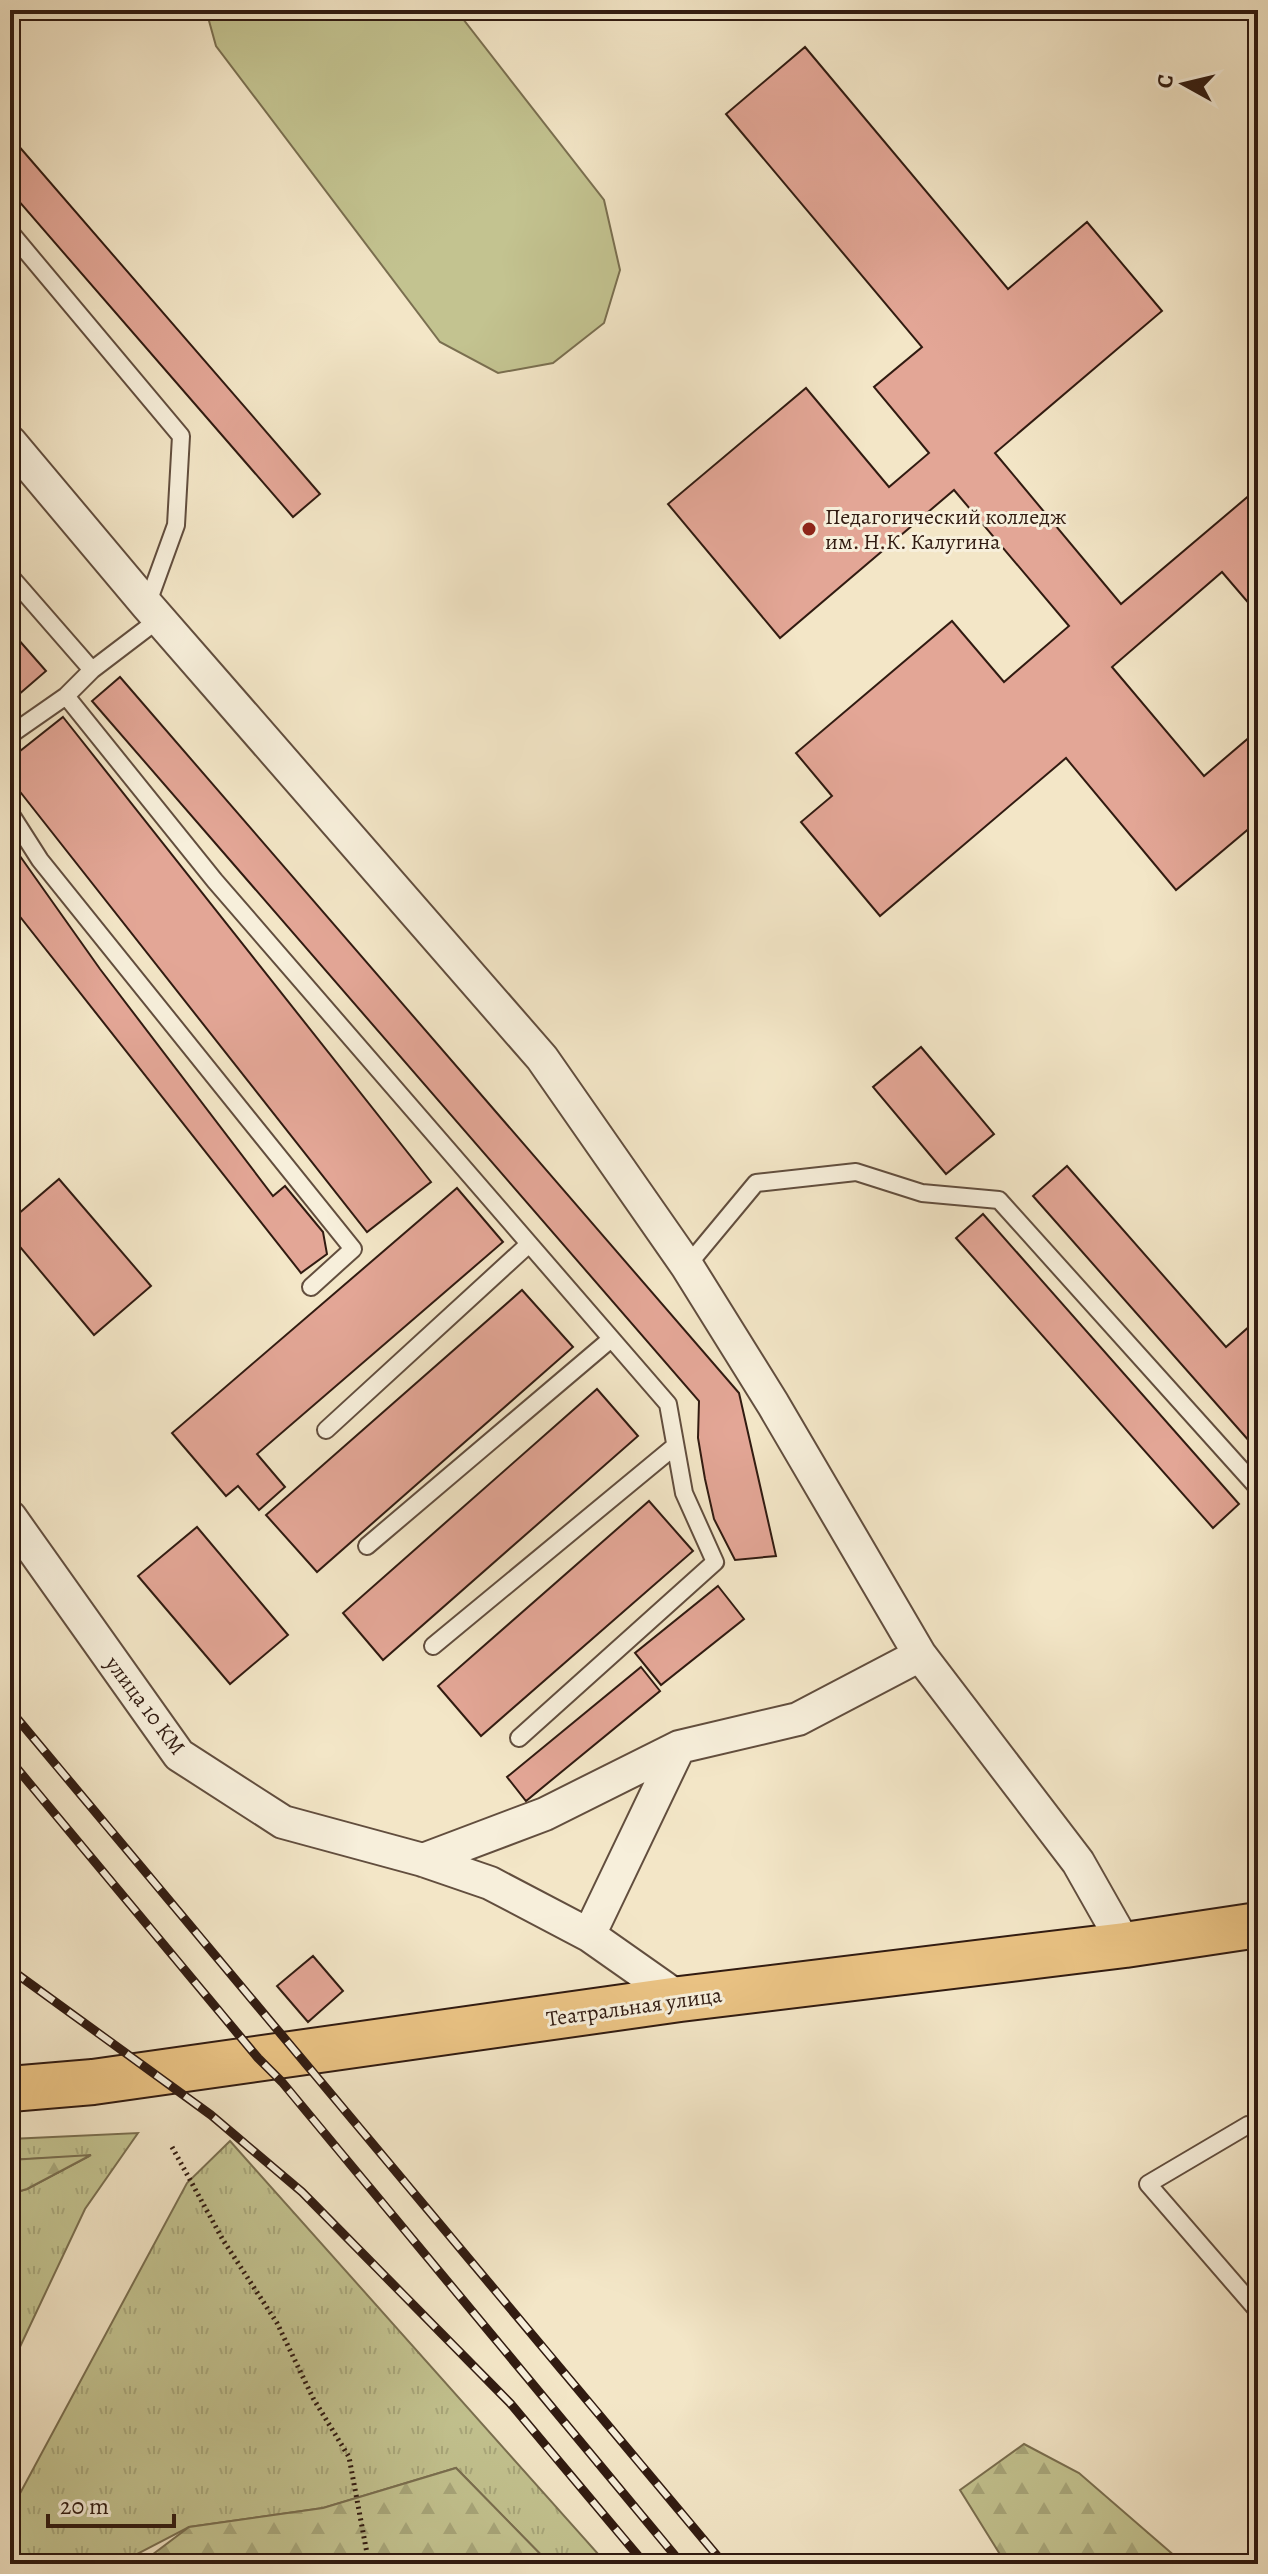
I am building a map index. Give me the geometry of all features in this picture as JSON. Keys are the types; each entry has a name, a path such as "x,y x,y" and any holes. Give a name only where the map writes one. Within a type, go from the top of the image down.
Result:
{"main road":[{"name":"Театральная улица","path":"10,2089 93,2082 680,1999 1125,1945 1258,1925"}],"street":[{"path":"10,442 153,612 542,1058 687,1266 773,1404 920,1655 1078,1862 1125,1945"},
{"name":"улица 10 КМ","path":"10,1517 179,1755 283,1822 423,1860 490,1883 589,1935 680,1999"},
{"path":"423,1860 545,1814 679,1747 798,1719 920,1655"},
{"path":"589,1935 679,1747"}],"lane":[{"path":"10,232 181,436 176,525 153,612 66,696 10,735"},
{"path":"10,576 92,670"},
{"path":"66,696 215,881 668,1404 684,1493 715,1562 519,1738"},
{"path":"10,813 40,860 353,1249 311,1287"},
{"path":"687,1266 756,1183 856,1172 922,1193 999,1200 1258,1488"},
{"path":"326,1430 529,1244"},
{"path":"367,1546 611,1339"},
{"path":"433,1646 675,1446"},
{"path":"1258,2126 1248,2125 1148,2184 1258,2311"}],"path":[{"path":"172,2147 223,2240 277,2323 313,2398 349,2457 369,2564"}],"green space":[{"path":"206,10 456,10 604,200 620,270 604,323 553,363 498,373 440,342 216,46"},
{"path":"138,2133 85,2209 10,2368 10,2194 27,2189 89,2156 10,2160 10,2139"},
{"path":"230,2141 607,2564 550,2564 456,2468 323,2508 189,2527 118,2564 10,2564 10,2512 187,2183"},
{"path":"91,2155 27,2189 10,2194 10,2160"},
{"path":"1024,2444 1079,2473 1184,2564 1006,2564 960,2490"},
{"path":"456,2468 550,2564 140,2564 189,2527 323,2508"}],"building":[{"path":"805,47 1008,289 1087,222 1162,311 995,453 1121,604 1258,488 1258,614 1222,572 1112,667 1204,776 1258,730 1258,821 1176,890 1066,758 880,916 801,822 832,796 796,753 952,621 1004,682 1069,626 954,490 780,638 668,504 806,388 889,487 929,453 874,387 922,347 726,114"},
{"path":"10,136 320,494 293,517 10,191"},
{"path":"10,630 46,671 10,702"},
{"path":"120,677 739,1393 776,1556 735,1560 714,1519 698,1438 699,1401 92,701"},
{"path":"63,717 431,1182 367,1232 10,779 10,759"},
{"path":"10,842 100,969 273,1196 285,1186 323,1232 327,1254 301,1273 10,904"},
{"path":"921,1047 994,1134 946,1174 873,1087"},
{"path":"1067,1166 1226,1347 1251,1325 1258,1333 1258,1451 1033,1196"},
{"path":"59,1179 151,1286 94,1335 10,1235 10,1221"},
{"path":"457,1188 503,1242 257,1454 285,1487 259,1510 238,1486 226,1496 172,1433"},
{"path":"983,1214 1239,1504 1213,1528 956,1238"},
{"path":"522,1290 573,1347 317,1572 266,1515"},
{"path":"597,1389 638,1436 383,1660 343,1613"},
{"path":"649,1501 693,1551 481,1736 438,1686"},
{"path":"197,1527 288,1635 230,1684 138,1576"},
{"path":"718,1586 744,1619 661,1685 635,1653"},
{"path":"641,1667 660,1691 526,1801 507,1777"},
{"path":"313,1956 343,1991 308,2022 277,1986"}],"railway":[{"path":"10,1710 724,2564"},
{"path":"10,1760 682,2564"},
{"path":"10,1969 211,2115 302,2192 510,2403 645,2564"}],"place":[{"name":"Педагогический колледж им. Н.К. Калугина","path":"809,529"}]}
